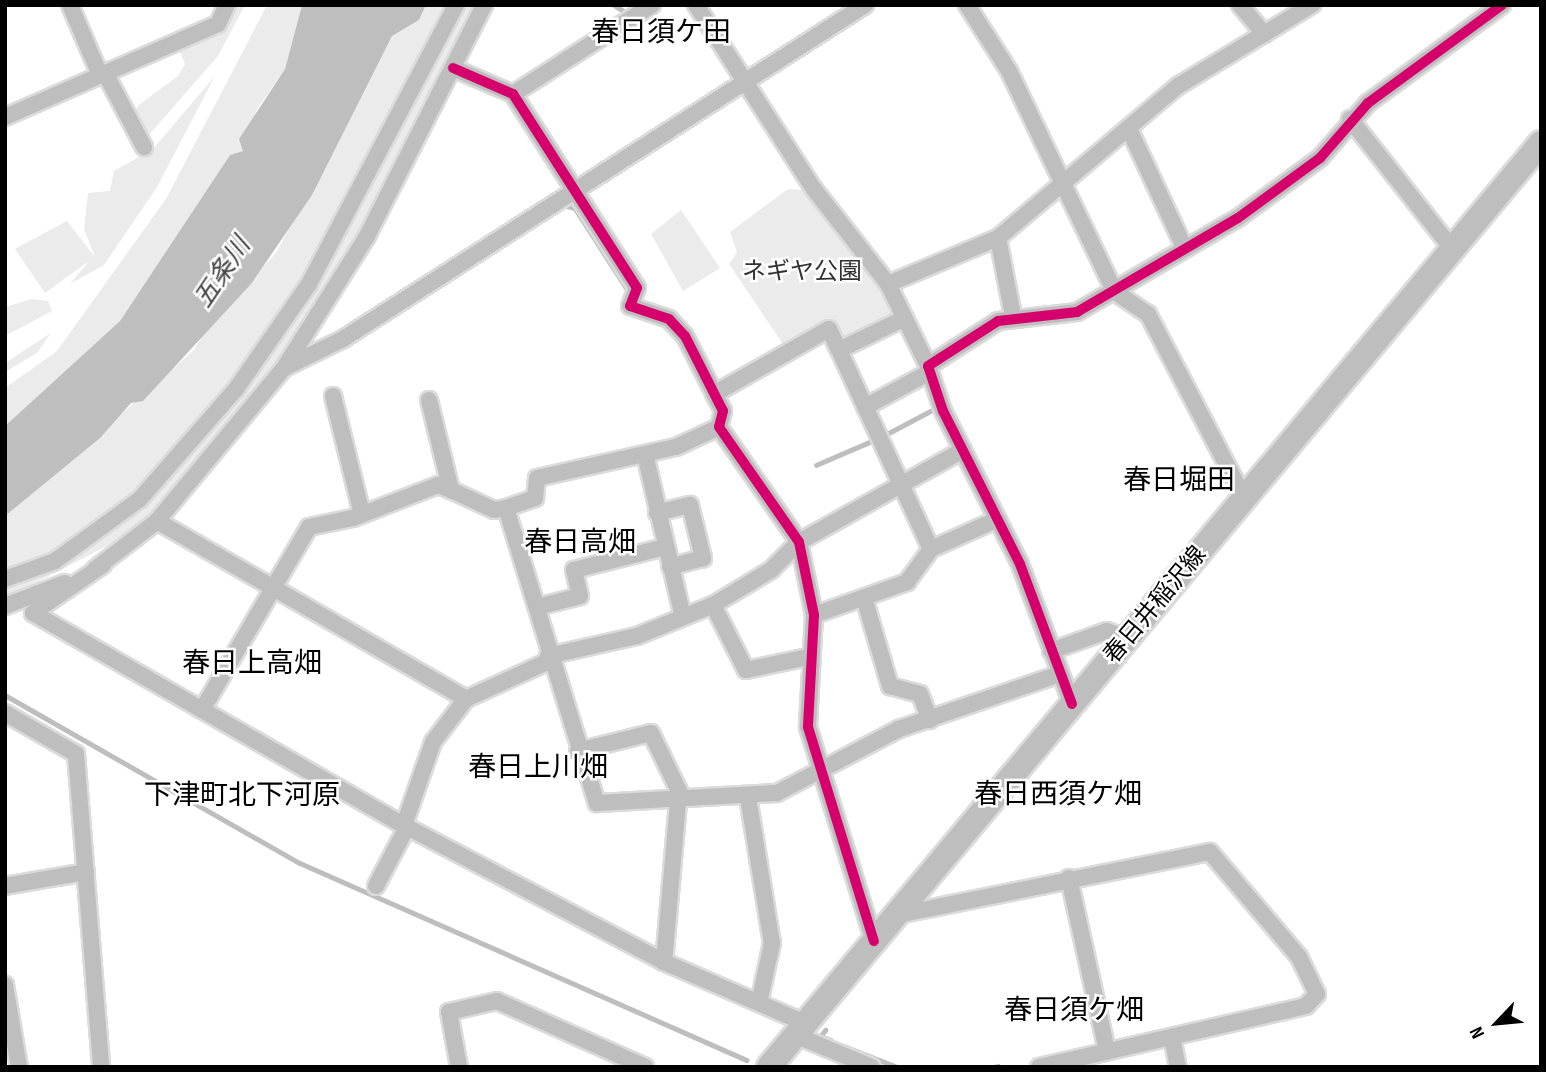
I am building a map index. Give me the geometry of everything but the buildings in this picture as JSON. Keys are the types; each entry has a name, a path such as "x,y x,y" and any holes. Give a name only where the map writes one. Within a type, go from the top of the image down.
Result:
{"main road":[{"name":"春日井稲沢線","path":"769,1067 1541,143"}],"street":[{"path":"69,5 102,74 144,147"},
{"path":"5,117 219,24 227,5"},
{"path":"5,579 55,561 140,499 236,389 309,284 456,5"},
{"path":"484,5 367,236 284,369 157,521 103,565 33,613 406,826 664,962 759,1003 800,1029 872,1067"},
{"path":"513,94 652,5"},
{"path":"696,5 813,188 888,284 929,369 963,450 998,519 1072,704"},
{"path":"284,369 343,339 864,5"},
{"path":"967,5 1009,71 1066,184 1115,292 1148,314 1244,498"},
{"path":"1240,5 1264,33"},
{"path":"888,284 998,238 1130,131 1178,86 1312,5"},
{"path":"865,407 1013,316 1077,312 1185,249 1320,158 1350,119 1502,5"},
{"path":"453,68 513,94 637,288 630,306 669,320 685,336 723,411 719,427 799,542 814,615 808,657 808,727 874,942"},
{"path":"1350,119 1453,250"},
{"path":"1130,131 1185,249"},
{"path":"998,238 1013,316"},
{"path":"839,350 905,318"},
{"path":"714,394 829,329 931,549"},
{"path":"333,396 362,514"},
{"path":"429,400 451,490"},
{"path":"202,710 309,527 362,514 439,485 494,510 506,508 535,498 537,478 645,454 719,427"},
{"path":"376,886 406,826 433,743 466,699 549,658 637,636 713,605 771,570 799,542 963,450"},
{"path":"645,454 683,617"},
{"path":"657,513 690,505 703,558 670,566"},
{"path":"506,508 537,607 549,658 597,803 679,797 748,797 777,793 821,768 930,720 1060,674"},
{"path":"814,615 865,601 907,582 931,549 998,519"},
{"path":"157,521 466,699"},
{"path":"537,607 580,596 574,570 665,547"},
{"path":"5,606 103,565"},
{"path":"865,601 890,686 920,694 930,720"},
{"path":"713,605 746,670 808,657"},
{"path":"1051,651 1107,631 1127,639"},
{"path":"5,713 76,754 101,1067"},
{"path":"578,751 651,733 679,797 664,962"},
{"path":"748,797 772,943 759,1003"},
{"path":"897,915 1069,878 1210,852 1299,957 1317,994 1306,1006 1039,1067"},
{"path":"5,886 86,872"},
{"path":"1069,878 1107,1051"},
{"path":"5,985 19,1067"},
{"path":"459,1067 449,1012 497,1001 645,1067"},
{"path":"1172,1037 1178,1067"}],"green space":[{"path":"236,5 245,5 218,56 147,137 134,112 139,105 178,76 185,64 180,52 223,31"},
{"path":"267,5 302,5 285,69 257,109 243,151 230,155 120,321 5,426 5,388 57,351 166,199"},
{"path":"426,5 448,5 306,278 232,385 123,507 51,553 5,571 5,516 193,351 214,318 276,253 392,36 419,20"},
{"path":"462,5 478,5 359,237 261,392 139,529 5,599 5,586 59,567 114,530 168,482 242,394"},
{"path":"215,76 157,187 104,265 70,284 89,261 45,293 15,249 67,221 95,257 84,229 88,193 110,191 114,171 153,149"},
{"name":"ネギヤ公園","path":"788,189 803,190 880,285 892,319 841,341 827,322 783,344 729,264 737,252 730,232"},
{"path":"681,210 720,268 683,291 651,234"},
{"path":"32,299 48,301 52,311 5,336 5,307"},
{"path":"51,333 37,353 5,372 5,363"}],"water":[{"name":"五条川","path":"302,5 426,5 419,20 392,36 312,195 251,284 143,401 131,403 100,438 5,516 5,426 120,321 230,155 243,151 239,139 285,69"}],"waterway":[{"path":"614,5 627,13"},
{"path":"579,179 637,141"},
{"path":"567,206 575,208 629,292"},
{"path":"883,436 936,408"},
{"path":"816,465 874,440"},
{"path":"5,695 300,863 747,1060"},
{"path":"826,1030 821,1036 831,1040"},
{"path":"844,1046 897,1067"},
{"path":"994,1067 998,1066"}],"cycle path":[{"path":"1072,704 1020,564 943,411 928,366 998,321 1077,312 1238,218 1320,158 1368,103 1502,5"},
{"path":"453,68 513,94 637,288 630,306 669,319 685,336 723,411 719,427 799,542 814,615 808,727 874,941"}],"district":[{"name":"春日須ケ田","path":"661,33"},
{"name":"春日堀田","path":"1179,481"},
{"name":"春日高畑","path":"580,543"},
{"name":"春日上高畑","path":"252,664"},
{"name":"春日上川畑","path":"538,768"},
{"name":"春日西須ケ畑","path":"1058,795"},
{"name":"下津町北下河原","path":"242,796"},
{"name":"春日須ケ畑","path":"1074,1011"}]}
